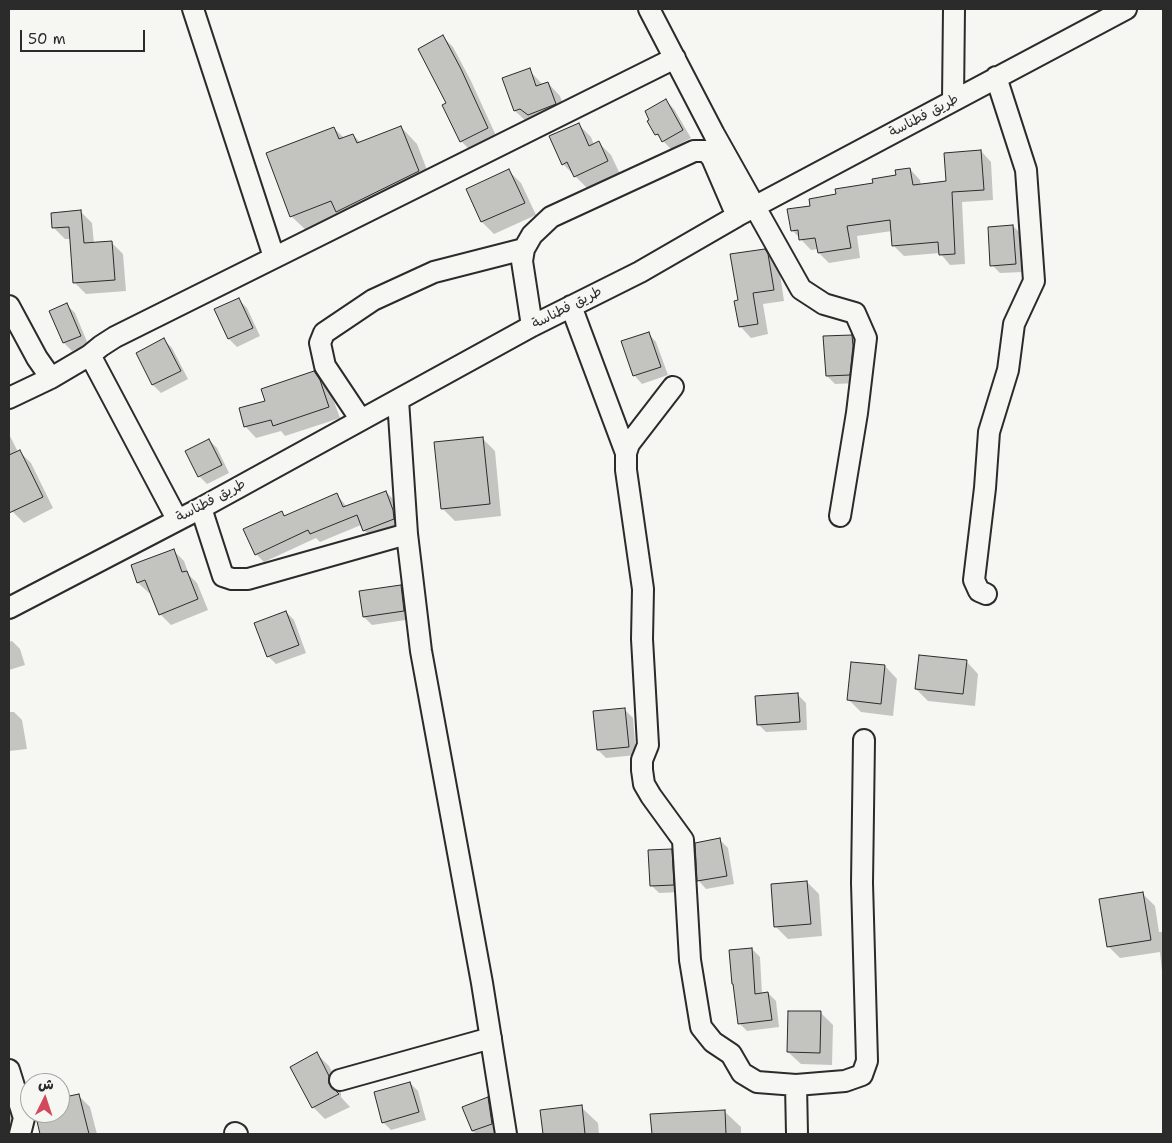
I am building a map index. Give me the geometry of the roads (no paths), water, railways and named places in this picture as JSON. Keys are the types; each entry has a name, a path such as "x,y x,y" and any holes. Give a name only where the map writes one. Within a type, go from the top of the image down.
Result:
{"street":[{"path":"194,9 274,257"},
{"path":"649,9 714,134 801,288 824,304 855,313 866,338 857,413 840,516"},
{"path":"953,100 954,9"},
{"name":"طريق فطناسة","path":"9,608 201,508 532,326 640,272 737,216 1126,9"},
{"path":"9,398 51,378 90,355 115,337 675,58"},
{"path":"986,594 979,591 974,580 986,488 989,432 1008,370 1014,324 1034,281 1026,170 996,77"},
{"path":"532,326 522,261 524,249 532,235 551,218 694,151 706,151 712,158 737,216"},
{"path":"361,420 325,366 320,343 324,333 373,300 434,272 524,249"},
{"path":"9,306 37,358 51,378"},
{"path":"571,306 626,453"},
{"path":"90,355 178,519"},
{"path":"672,387 629,444 626,453 626,470 643,589 642,639 648,745 642,760 642,770 644,784 651,796 683,840 690,960 701,1027 713,1042 731,1054 742,1073 757,1082 796,1085 845,1080 862,1075 867,1061 862,883 864,740"},
{"path":"398,400 407,534 422,651 482,982 506,1134"},
{"path":"201,508 223,576 232,579 248,579 407,534"},
{"path":"340,1080 491,1038"},
{"path":"9,1070 24,1118 20,1134"},
{"path":"796,1085 797,1134"}]}
